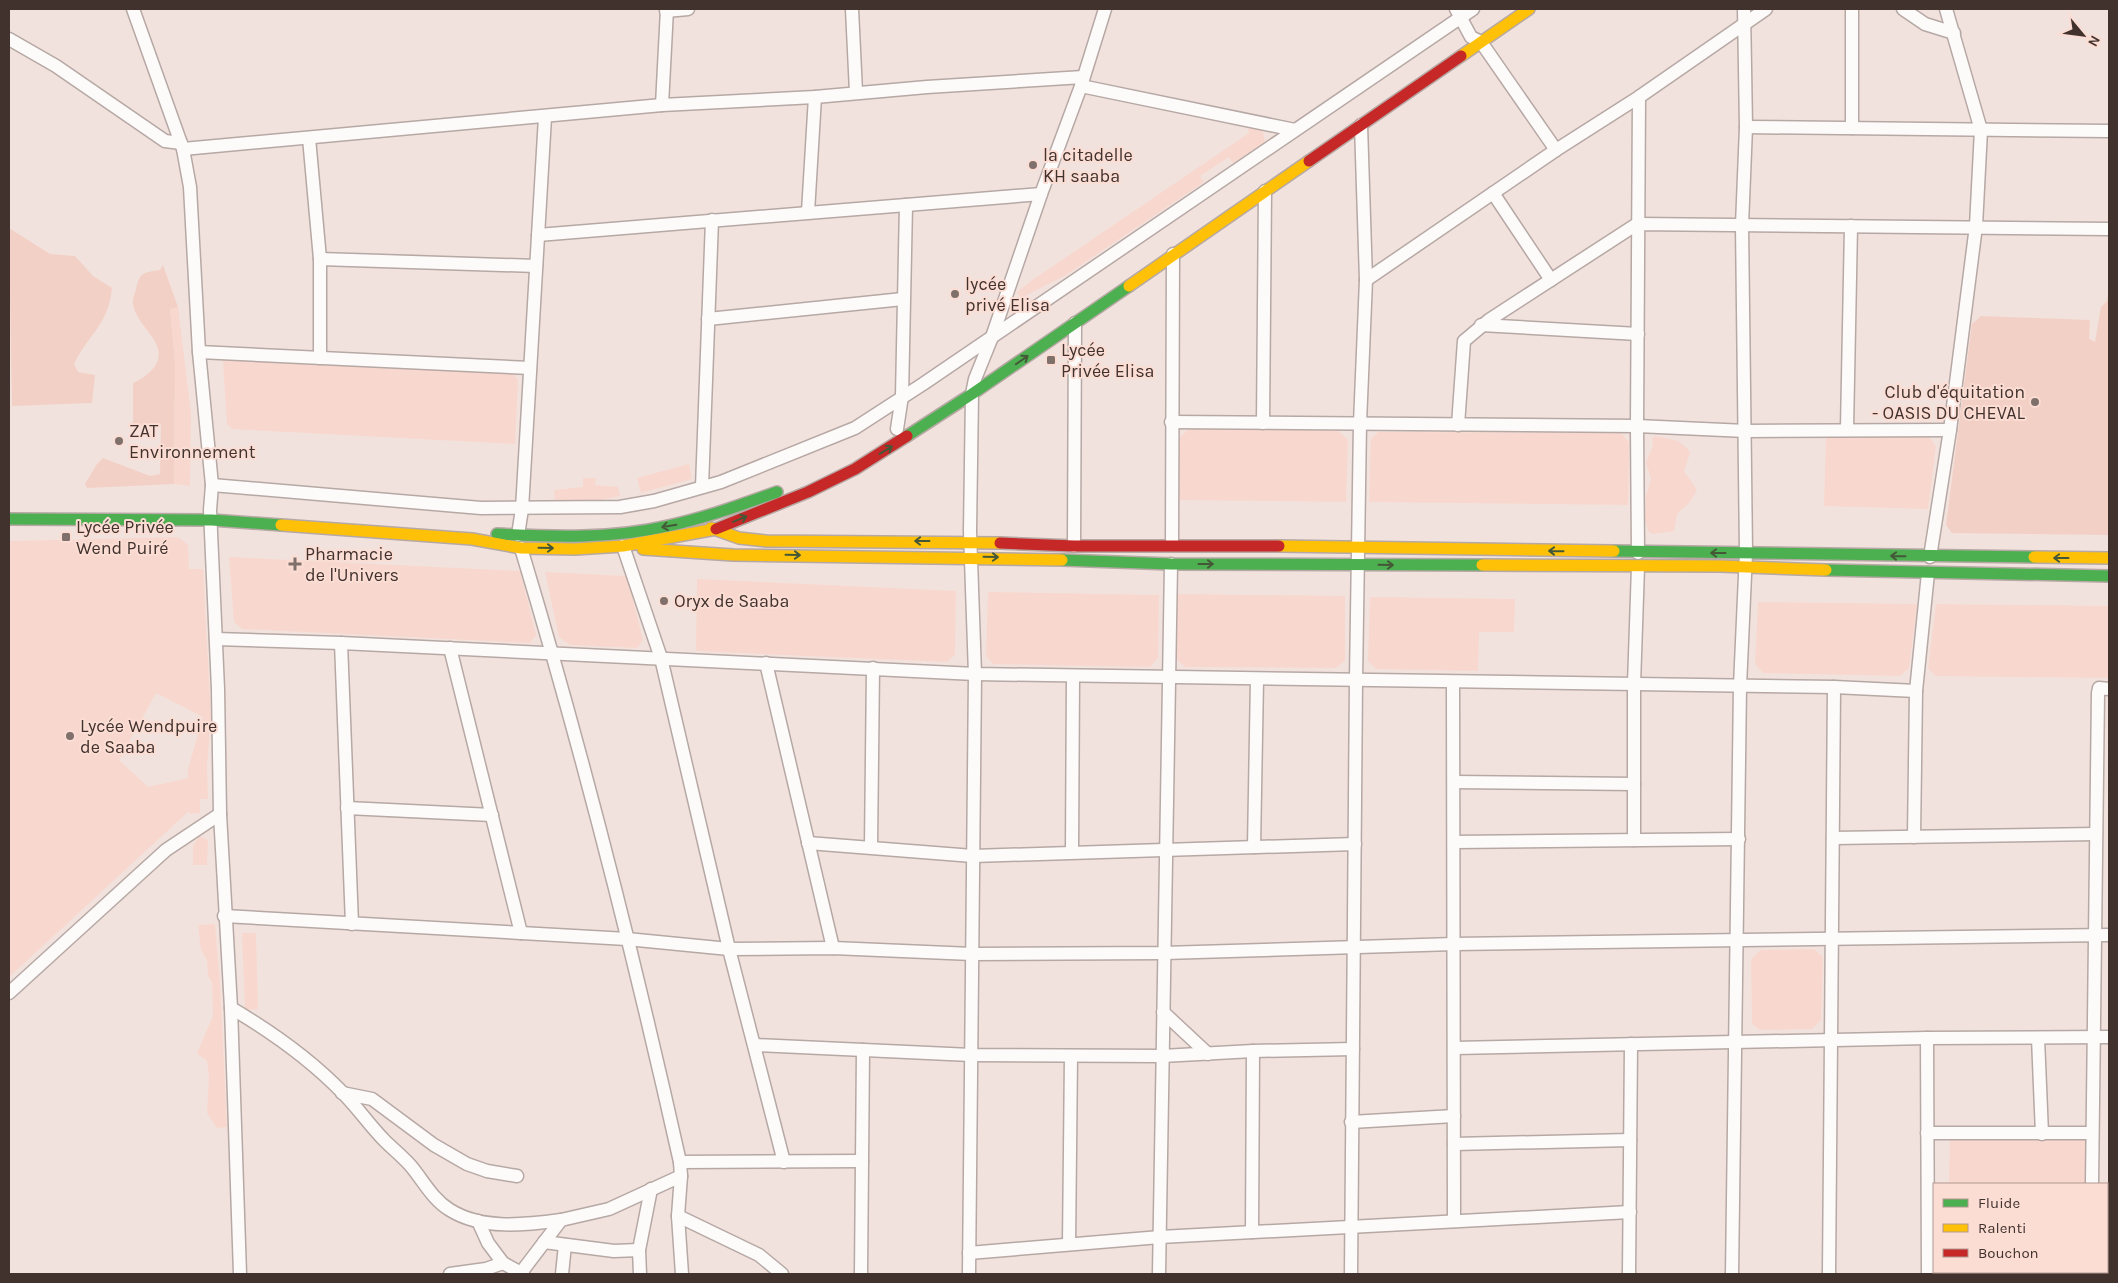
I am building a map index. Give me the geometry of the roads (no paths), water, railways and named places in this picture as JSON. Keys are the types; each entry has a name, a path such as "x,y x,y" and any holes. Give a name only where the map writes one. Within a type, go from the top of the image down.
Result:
{"street":[{"path":"133,9 182,146 190,187 199,352 212,485 211,515 220,814 224,916 231,1008 240,1274"},
{"path":"662,105 666,10 688,9"},
{"path":"852,9 856,92"},
{"path":"969,1274 975,674 971,558 972,394 975,379 992,337 1040,194 1082,82 1105,9"},
{"path":"212,485 522,509 620,507 654,501 721,482 855,428 1295,130 1459,13 1473,9"},
{"path":"9,513 211,515 363,525 575,549 622,546 712,530 808,492 855,469 972,394 1361,125 1476,39 1512,9"},
{"path":"519,542 629,532 676,525 800,485 847,461 975,379 1476,39 1529,9"},
{"path":"1732,1274 1740,686 1746,553 1742,225 1746,127 1744,9"},
{"path":"1366,280 1556,150 1640,97 1766,9"},
{"path":"1852,9 1852,128"},
{"path":"1903,9 1926,24 1954,33"},
{"path":"1930,557 1950,430 1976,226 1981,130 1946,9"},
{"path":"1459,13 1556,150"},
{"path":"9,39 56,66 165,141 182,146 309,138 662,105 815,97 856,92 1082,82 1295,130"},
{"path":"808,212 815,97"},
{"path":"1638,553 1637,224 1640,97"},
{"path":"545,117 519,542 553,653 647,1014 680,1162 682,1176 678,1216 682,1274"},
{"path":"1351,1274 1356,680 1360,564 1360,423 1366,280 1361,125"},
{"path":"1746,127 2109,131"},
{"path":"309,138 320,259 320,358"},
{"path":"1263,423 1265,191"},
{"path":"1493,193 1551,280"},
{"path":"538,235 1040,194"},
{"path":"898,429 902,396 906,205"},
{"path":"702,487 712,220"},
{"path":"1458,425 1462,344 1481,325 1637,224 1976,226 2109,229"},
{"path":"1847,429 1851,226"},
{"path":"1172,545 1173,254"},
{"path":"320,259 536,266"},
{"path":"708,319 903,300"},
{"path":"1074,546 1075,323"},
{"path":"1481,325 1638,334"},
{"path":"199,352 530,368"},
{"path":"1171,422 1637,426 1746,431 1847,429 1950,430"},
{"path":"9,519 211,515"},
{"path":"705,516 712,530 739,538 766,541 971,542 1074,546 1172,545 1638,553 2109,558"},
{"path":"622,546 670,552 733,555 971,558 1171,564 1745,567 1928,574 2109,576"},
{"path":"622,546 661,658 730,949 756,1045 784,1162"},
{"path":"1159,1274 1171,564"},
{"path":"1634,840 1634,684 1638,567"},
{"path":"1914,837 1916,691 1928,574"},
{"path":"216,639 341,642 975,674 1834,687 1916,691"},
{"path":"341,642 352,924"},
{"path":"450,648 521,933"},
{"path":"766,663 833,948"},
{"path":"871,847 873,668"},
{"path":"1072,851 1073,676"},
{"path":"1254,846 1257,679"},
{"path":"1453,682 1454,1221"},
{"path":"1829,1274 1834,687"},
{"path":"2092,1183 2094,935 2099,688 2109,689"},
{"path":"1454,782 1634,784"},
{"path":"347,808 492,815"},
{"path":"9,993 166,850 220,814"},
{"path":"1833,838 2096,834"},
{"path":"1454,842 1739,839"},
{"path":"808,843 973,856 1072,851 1355,844"},
{"path":"224,916 627,939 730,949 833,948 972,954 1164,953 1454,944 2109,935"},
{"path":"231,1008 268,1031 306,1059 342,1092 384,1140 410,1165 438,1201 451,1211 478,1221 502,1224 538,1224 609,1209 682,1176"},
{"path":"1163,1012 1208,1054"},
{"path":"1454,1048 1927,1038 2109,1037"},
{"path":"1927,1038 1928,1274"},
{"path":"2038,1038 2042,1134"},
{"path":"1629,1274 1631,1044"},
{"path":"756,1045 971,1055 1071,1056 1162,1056 1253,1051 1353,1049"},
{"path":"861,1274 863,1050"},
{"path":"1252,1232 1253,1051"},
{"path":"1069,1244 1071,1056"},
{"path":"342,1092 372,1100 434,1145 467,1164 487,1171 517,1176"},
{"path":"1351,1122 1454,1116"},
{"path":"1927,1133 2092,1133"},
{"path":"1454,1144 1630,1140"},
{"path":"680,1162 862,1161"},
{"path":"640,1274 639,1250 651,1189"},
{"path":"969,1253 1160,1237 1630,1212"},
{"path":"678,1216 759,1255 782,1274"},
{"path":"478,1221 488,1243 503,1263 522,1274 561,1220"},
{"path":"544,1242 614,1251 639,1250"},
{"path":"562,1274 565,1245"},
{"path":"450,1274 486,1269 503,1263"}],"place":[{"name":"la citadelle KH saaba","path":"1033,165"},
{"name":"lycée privé Elisa","path":"955,294"},
{"name":"Lycée Privée Elisa","path":"1051,360"},
{"name":"Club d'équitation - OASIS DU CHEVAL","path":"2035,402"},
{"name":"ZAT Environnement","path":"119,441"},
{"name":"Lycée Privée Wend Puiré","path":"66,537"},
{"name":"Pharmacie de l'Univers","path":"295,564"},
{"name":"Oryx de Saaba","path":"664,601"},
{"name":"Lycée Wendpuire de Saaba","path":"70,736"}]}
